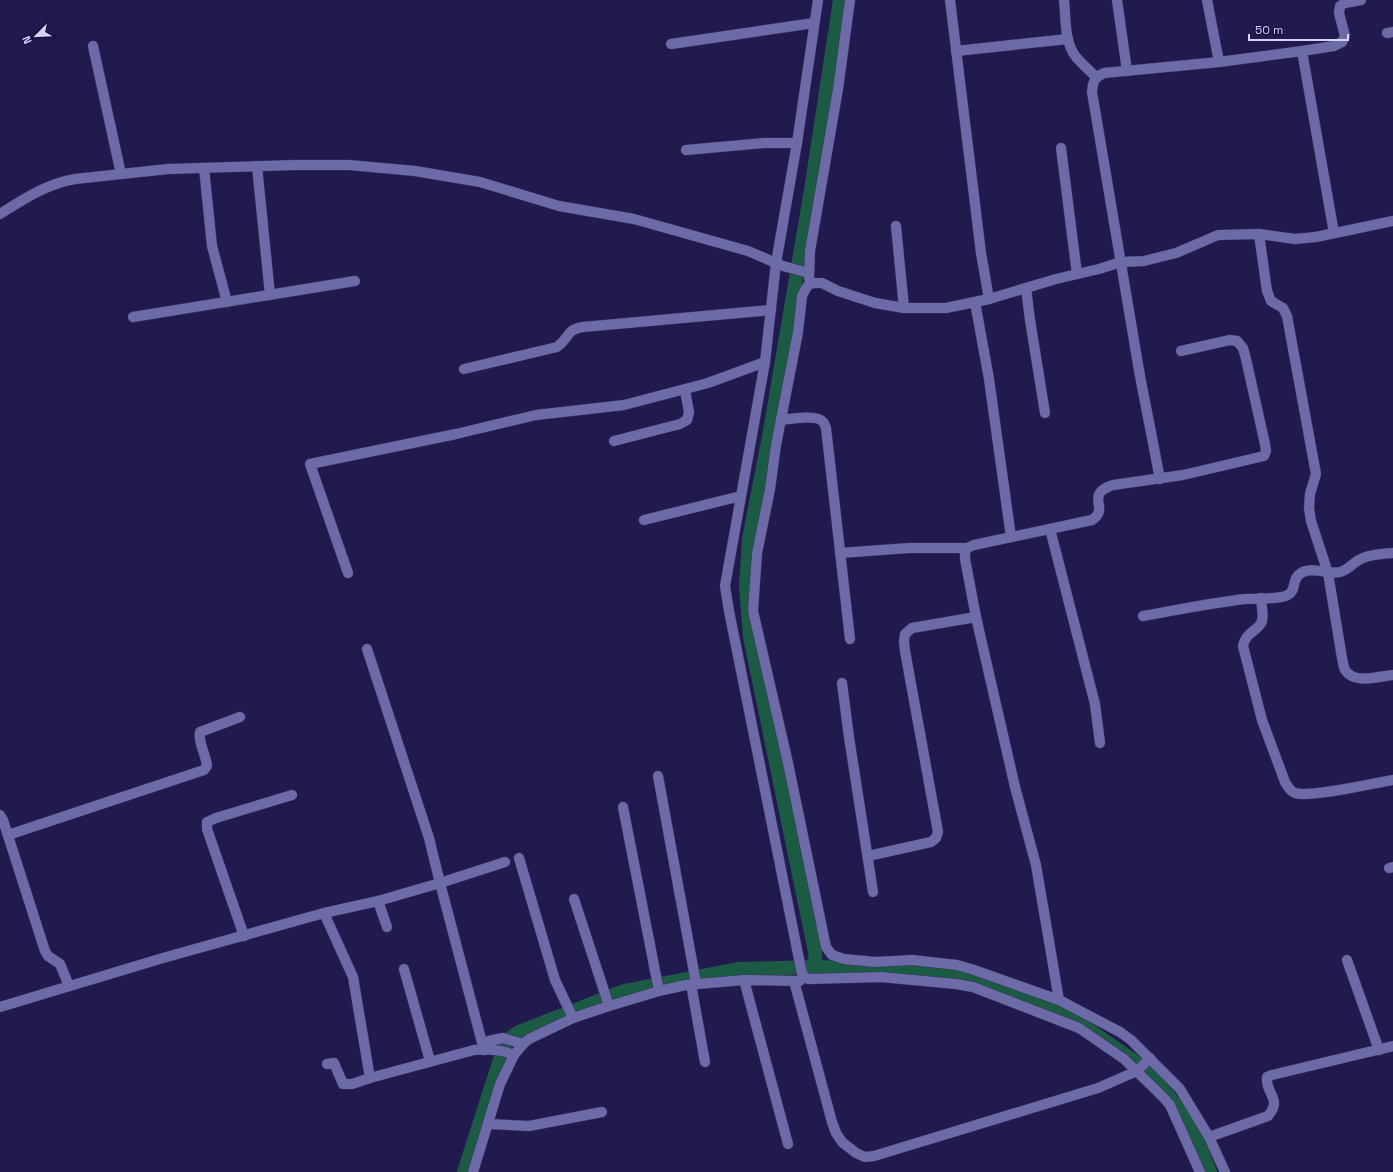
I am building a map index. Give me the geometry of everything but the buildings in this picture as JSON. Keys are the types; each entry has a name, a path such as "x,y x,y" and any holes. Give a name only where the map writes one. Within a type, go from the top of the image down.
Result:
{"street":[{"path":"818,0 798,143 771,310 765,362 726,586 730,618 800,961 800,978 832,1122 836,1133 842,1142 864,1157 874,1156 1098,1088 1143,1066"},
{"path":"809,284 805,272 810,251 838,88 850,0"},
{"path":"950,0 981,253 990,298"},
{"path":"1064,0 1070,48 1076,57 1096,77"},
{"path":"1117,0 1127,71"},
{"path":"1207,0 1219,62"},
{"path":"1160,479 1140,376 1092,92 1093,82 1096,77 1104,73 1219,62 1334,46 1342,42 1345,36 1339,13 1340,6 1345,3 1361,0"},
{"path":"671,44 814,23"},
{"path":"956,51 1068,39"},
{"path":"93,46 121,174"},
{"path":"1302,51 1334,233"},
{"path":"686,150 764,143 798,143"},
{"path":"1061,148 1077,274"},
{"path":"0,214 40,190 60,182 168,169 349,165 415,171 480,182 548,204 634,219 748,251 779,264 805,272"},
{"path":"258,166 270,295"},
{"path":"204,168 212,246 227,302"},
{"path":"1200,1172 1170,1105 1143,1066 1131,1040 1120,1032 1059,1000 957,965 912,960 875,962 844,958 832,955 826,947 788,763 753,611 757,553 770,490 776,445 798,332 802,296 809,284 822,283 875,303 904,308 946,308 975,302 1121,262 1144,260 1176,253 1218,235 1259,234 1295,239 1316,237 1393,221"},
{"path":"896,226 904,308"},
{"path":"1259,234 1267,291 1271,301 1283,308 1287,316 1316,474 1310,494 1309,508 1311,521 1328,573 1345,669 1350,675 1358,679 1393,675"},
{"path":"133,317 355,281"},
{"path":"1026,288 1045,413"},
{"path":"975,302 989,379 1011,538"},
{"path":"464,369 557,347 563,343 569,332 574,328 771,310"},
{"path":"840,553 909,548 967,548 974,545 1083,523 1097,517 1099,510 1099,492 1104,488 1113,485 1183,475 1224,464 1264,456 1266,451 1265,444 1243,348 1237,341 1230,340 1181,351"},
{"path":"348,573 310,464 456,434 536,415 624,405 708,383 765,362"},
{"path":"614,441 680,424 687,420 689,412 685,390"},
{"path":"781,420 817,418 823,422 826,428 850,639"},
{"path":"644,520 741,496"},
{"path":"1050,529 1095,704 1100,744"},
{"path":"967,548 965,560 976,617 1015,787 1036,865 1059,1000"},
{"path":"1143,616 1212,603 1281,597 1288,595 1293,591 1296,577 1302,572 1310,570 1328,573 1340,572 1363,558 1393,553"},
{"path":"1260,598 1262,622 1245,638 1243,646 1262,720 1289,789 1295,793 1303,794 1393,780"},
{"path":"868,856 927,843 936,838 938,832 905,651 905,634 912,628 976,617"},
{"path":"367,649 429,838 440,883 488,1050"},
{"path":"842,683 873,892"},
{"path":"8,835 204,770 207,766 207,761 199,738 200,732 240,717"},
{"path":"658,776 694,980 705,1062"},
{"path":"244,936 207,829 207,822 292,795"},
{"path":"623,807 658,985"},
{"path":"0,815 8,835 45,951 48,956 60,964 69,986"},
{"path":"519,858 555,980 570,1013"},
{"path":"0,1007 324,913 378,901 505,862"},
{"path":"574,899 608,1004"},
{"path":"378,901 387,927"},
{"path":"324,913 353,977 370,1078"},
{"path":"1347,960 1379,1050"},
{"path":"404,969 430,1062"},
{"path":"473,1172 500,1084 511,1054 529,1039 570,1013 608,1004 658,985 694,980 881,977 973,987 1079,1028 1124,1060 1143,1066 1180,1089 1209,1137 1225,1172"},
{"path":"744,980 788,1144"},
{"path":"488,1050 489,1040 503,1038 523,1044"},
{"path":"1209,1137 1268,1116 1273,1110 1275,1102 1266,1083 1267,1077 1393,1046"},
{"path":"327,1064 334,1063 343,1084 352,1084 474,1050 488,1050 511,1054"},
{"path":"488,1124 529,1126 602,1112"}],"waterway":[{"path":"816,967 815,952 750,637 746,587 749,539 770,431 811,190 840,0"},
{"path":"464,1172 506,1041 519,1032 624,991 738,969 816,967 871,969 935,974 971,979 995,987 1051,1010 1085,1027 1137,1063 1160,1086 1183,1113 1194,1131 1210,1172"}]}
